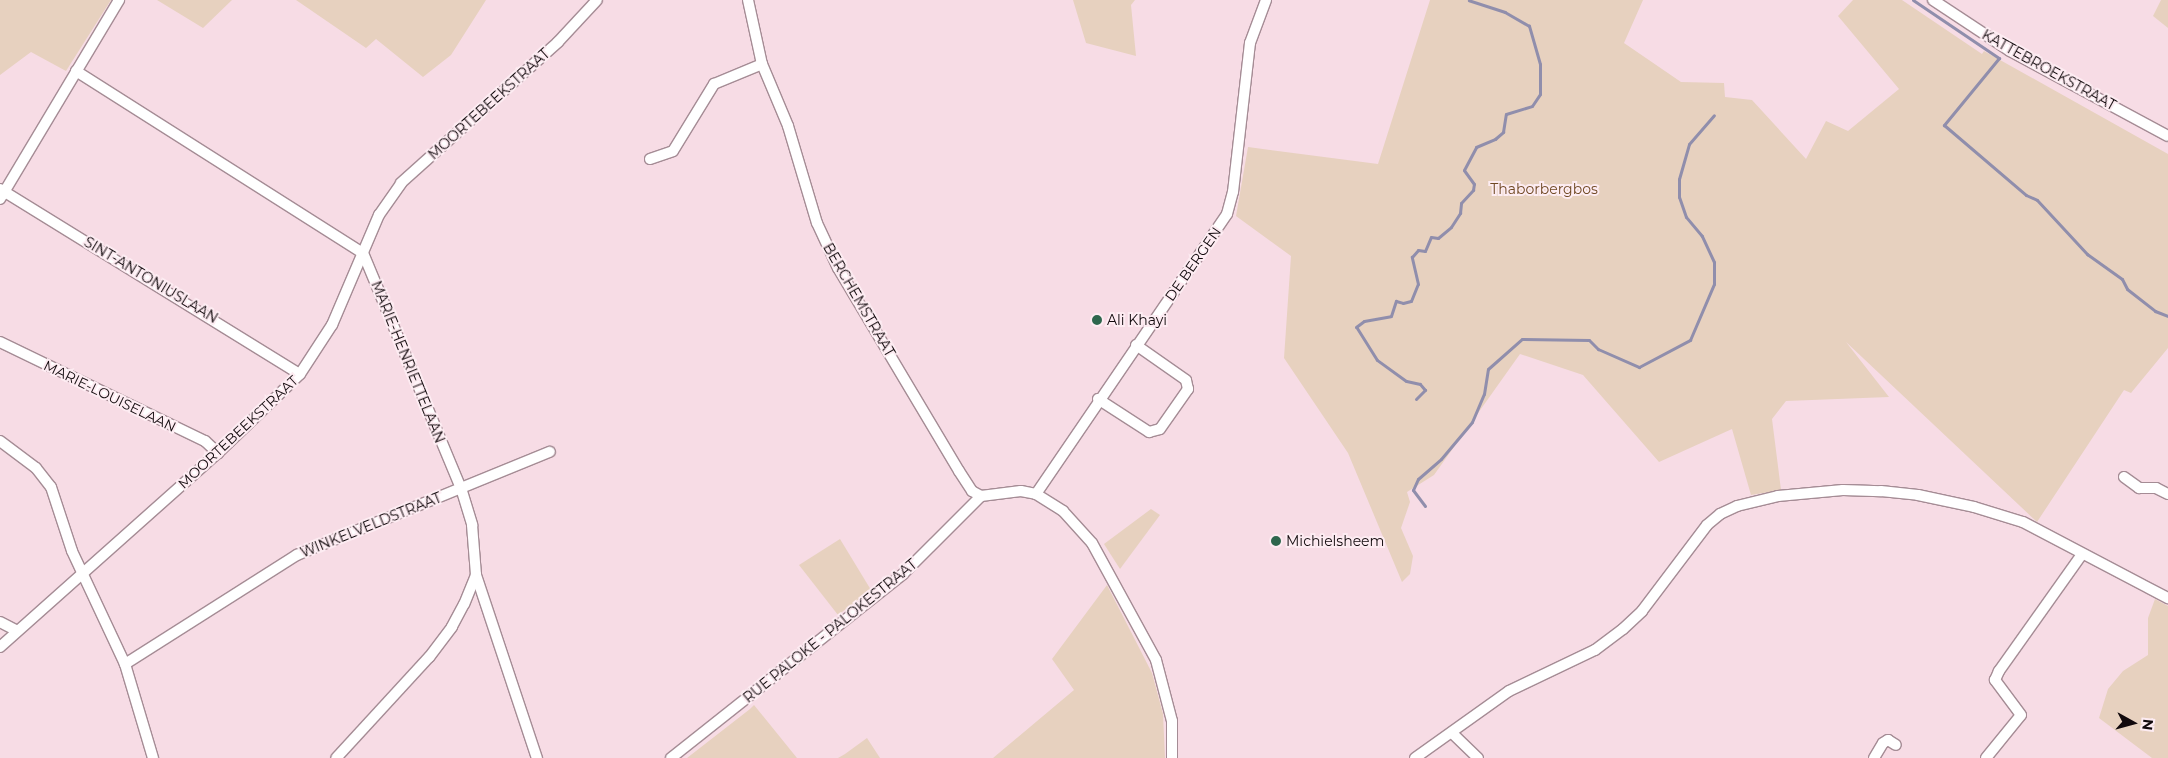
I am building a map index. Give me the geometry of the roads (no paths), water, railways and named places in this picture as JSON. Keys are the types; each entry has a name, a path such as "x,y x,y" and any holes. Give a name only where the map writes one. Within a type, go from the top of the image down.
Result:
{"street":[{"path":"2,193 119,0"},
{"name":"MOORTEBEEKSTRAAT","path":"0,647 16,630 83,574 218,453 300,374 332,325 379,215 401,183 558,42 597,0"},
{"name":"BERCHEMSTRAAT","path":"748,0 762,64 788,126 817,222 838,268 959,471 972,491 981,496"},
{"name":"DE BERGEN","path":"1036,494 1098,399 1204,251 1227,214 1233,192 1250,43 1266,0"},
{"name":"KATTEBROEKSTRAAT","path":"1933,0 2010,51 2168,136"},
{"path":"650,158 673,151 714,84 762,64"},
{"path":"76,71 363,253"},
{"name":"SINT-ANTONIUSLAAN","path":"2,193 300,374"},
{"name":"MARIE-HENRIETTELAAN","path":"336,758 452,627 476,575 472,526 461,488 363,253"},
{"name":"MARIE-LOUISELAAN","path":"0,342 205,441 218,453"},
{"path":"1098,399 1149,432 1160,429 1188,389 1186,380 1136,345"},
{"path":"0,441 36,468 51,487 72,551 125,664 153,758"},
{"name":"WINKELVELDSTRAAT","path":"125,664 297,554 550,452"},
{"path":"2124,477 2139,488 2156,488 2168,494"},
{"path":"1415,758 1452,734 1509,691 1595,650 1642,611 1707,525 1720,514 1757,500 1844,490 1918,495 2023,522 2168,598"},
{"path":"981,496 1021,491 1036,494 1063,511 1092,543 1156,660 1165,688 1172,721 1172,758"},
{"name":"RUE PALOKE - PALOKESTRAAT","path":"671,758 889,586 942,539 981,496"},
{"path":"1986,758 2021,714 1995,680 2082,554"},
{"path":"476,575 537,758"},
{"path":"0,622 16,630"},
{"path":"1452,734 1478,758"},
{"path":"1874,758 1888,740 1896,745"}],"waterway":[{"path":"1416,399 1425,390 1420,384 1406,381 1377,360 1356,327 1364,321 1391,316 1396,301 1403,303 1411,301 1418,284 1412,257 1418,250 1425,251 1431,237 1438,238 1451,227 1460,213 1461,203 1473,190 1474,184 1464,170 1476,147 1495,139 1503,132 1506,114 1532,106 1540,94 1540,64 1529,26 1505,12 1469,0"},
{"path":"1913,0 1999,58 1944,125 2026,195 2037,200 2087,254 2122,279 2127,289 2155,311 2168,316"},
{"path":"1425,506 1413,490 1418,479 1441,459 1472,422 1484,394 1488,369 1522,339 1589,340 1598,349 1639,367 1690,340 1714,284 1714,262 1702,236 1686,217 1679,197 1679,179 1689,144 1714,115"}],"place":[{"name":"Ali Khayi","path":"1097,320"},
{"name":"Michielsheem","path":"1276,541"}],"park label":[{"name":"Thaborbergbos","path":"1544,189"}]}
